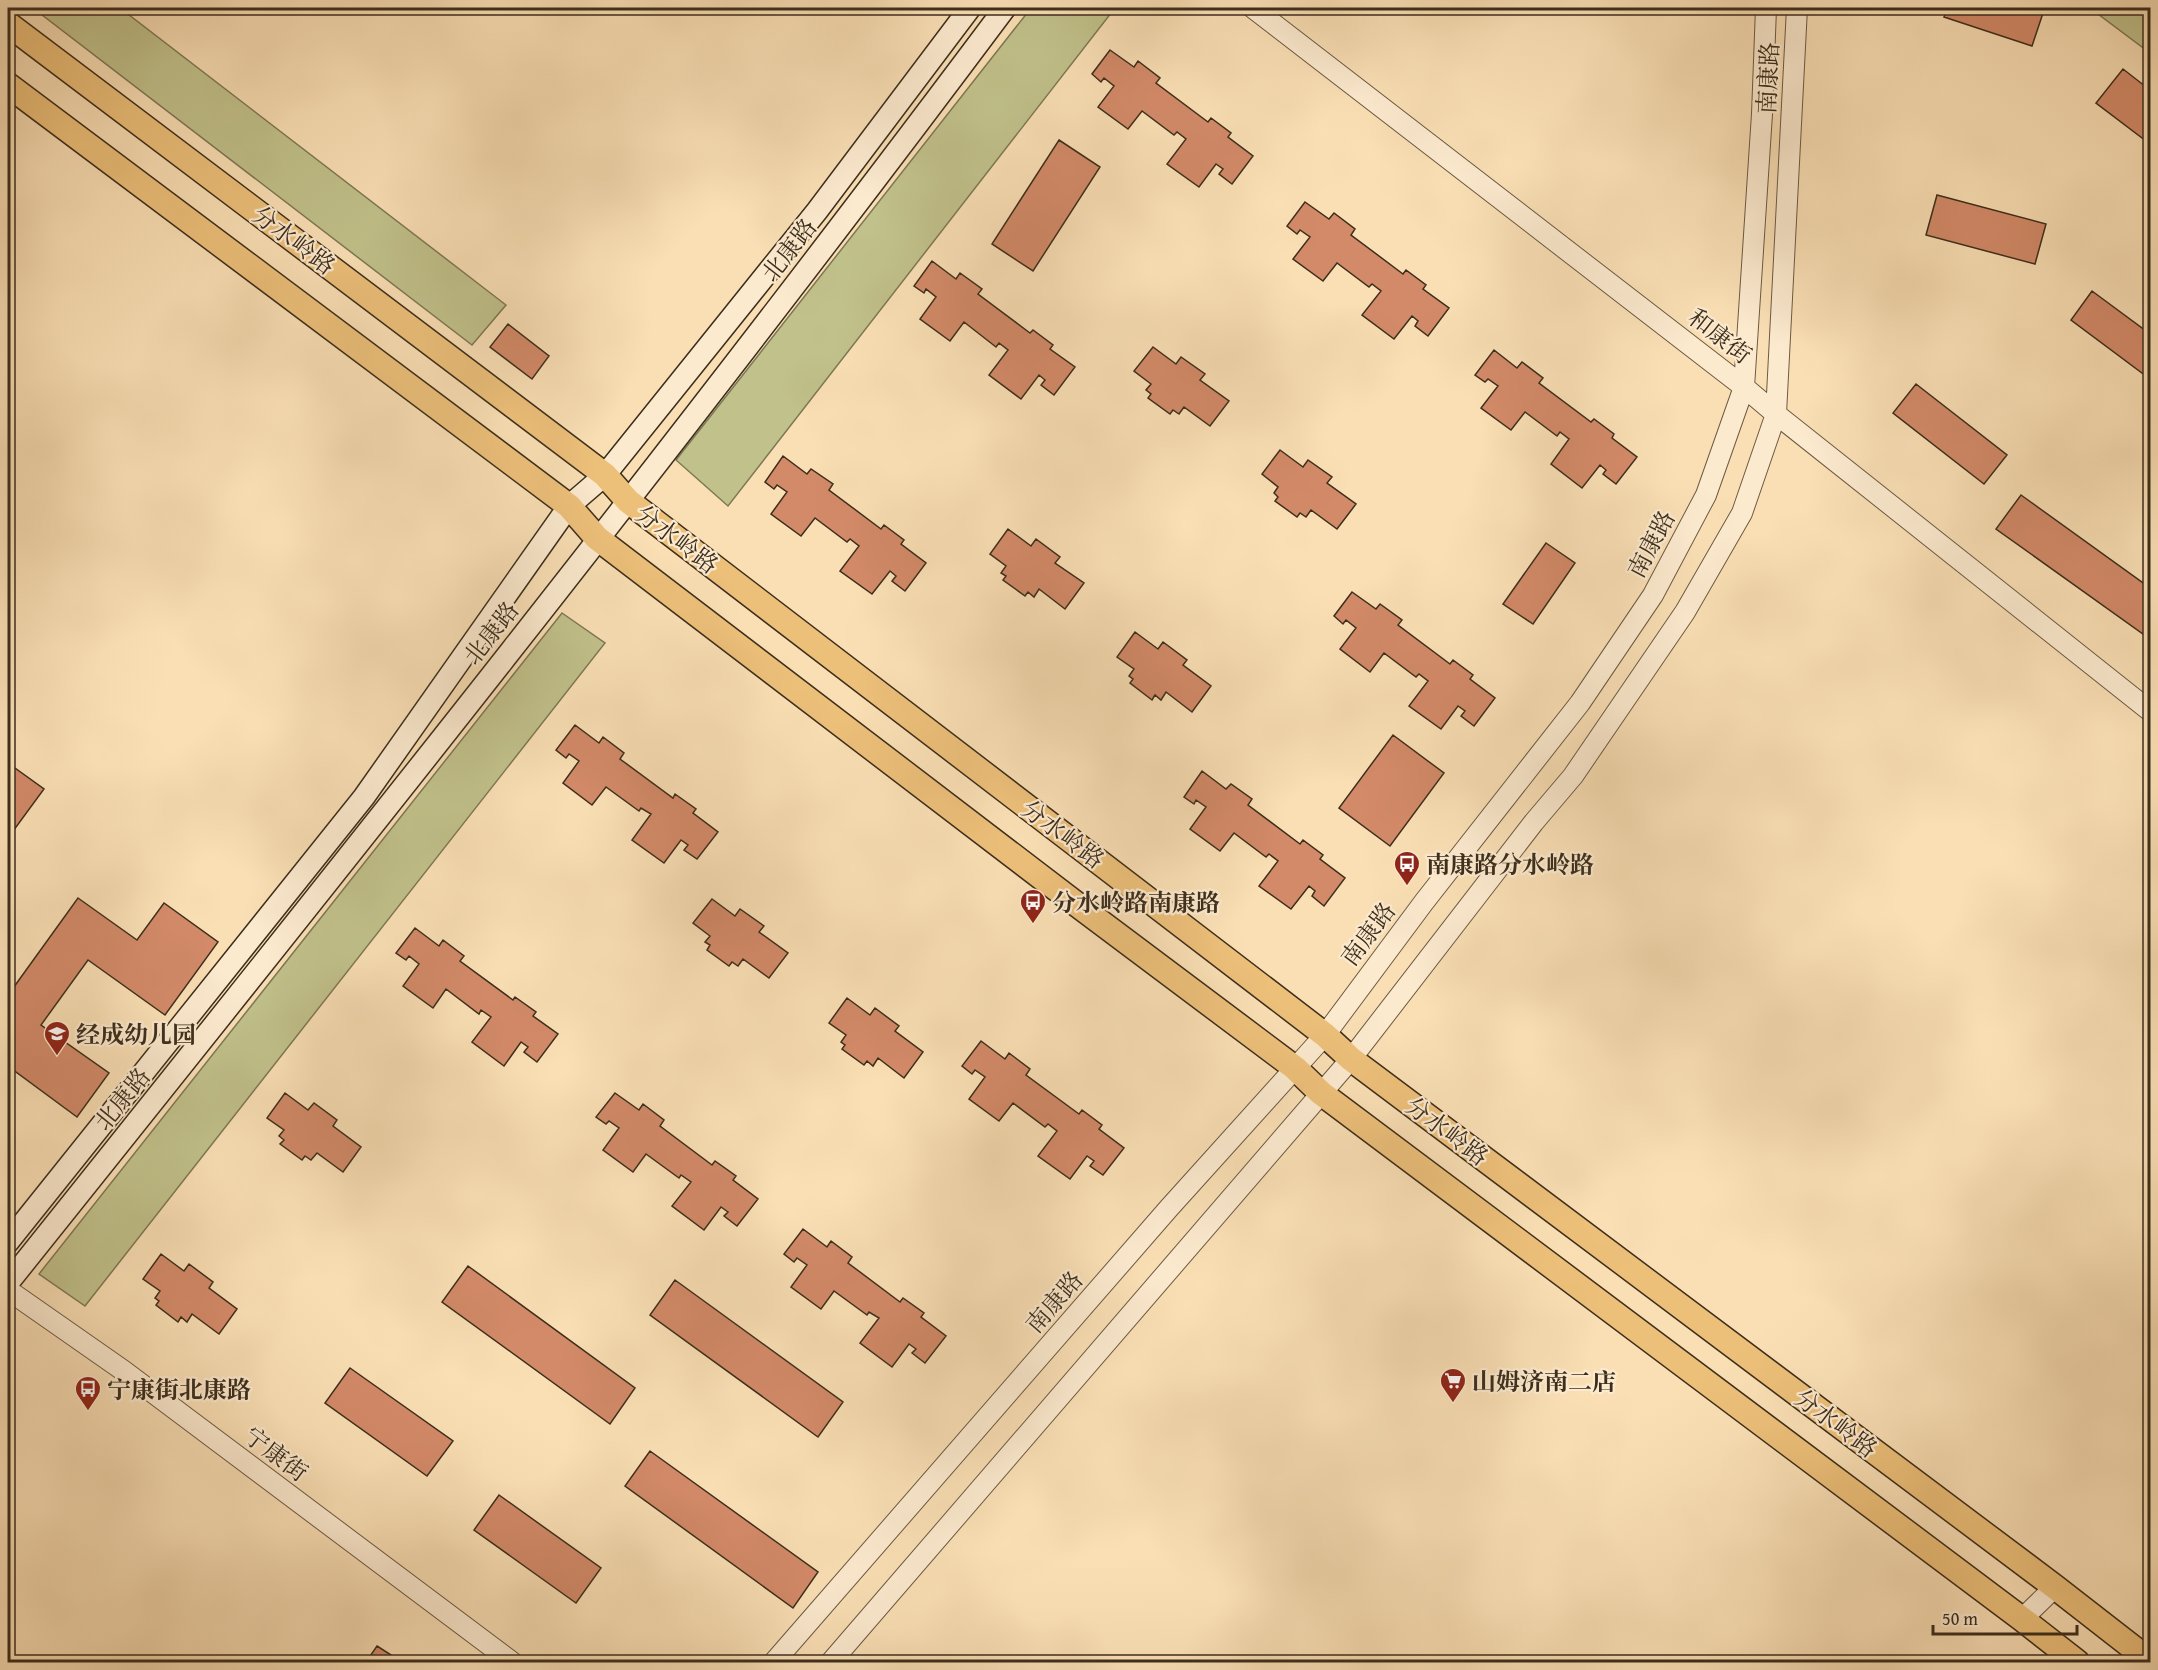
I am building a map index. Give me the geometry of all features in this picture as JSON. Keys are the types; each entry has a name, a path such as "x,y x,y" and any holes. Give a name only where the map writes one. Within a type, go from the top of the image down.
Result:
{"main road":[{"name":"北康路","path":"8,1242 364,797 569,506 605,475 817,211 970,8"},
{"name":"北康路","path":"8,1283 379,818 628,501 1005,8"},
{"name":"分水岭路","path":"8,24 605,475 628,501 1325,1035 1351,1059 2151,1661"},
{"name":"分水岭路","path":"8,85 569,506 597,538 1295,1068 1321,1093 2077,1662"}],"street":[{"name":"和康街","path":"1253,8 1744,387 2151,711"},
{"name":"南康路","path":"774,1662 1170,1208 1325,1035 1424,902 1580,703 1653,595 1706,495 1744,387 1762,114 1766,8"},
{"name":"南康路","path":"831,1662 1351,1059 1534,822 1573,776 1685,612 1742,513 1776,414 1797,8"},
{"name":"宁康街","path":"8,1290 124,1371 512,1662"},
{"path":"2022,1619 2055,1587"}],"green space":[{"path":"33,8 120,8 506,305 472,345"},
{"path":"1031,8 1115,8 728,506 676,460"},
{"path":"2090,8 2150,8 2150,53"},
{"path":"562,613 605,643 85,1306 39,1274"}],"building":[{"path":"1948,8 2027,8 2043,13 2032,46 1944,17"},
{"path":"1110,50 1134,67 1138,61 1160,78 1156,83 1208,122 1211,118 1231,133 1228,137 1253,156 1232,184 1219,174 1223,169 1216,164 1199,187 1167,164 1186,139 1177,132 1174,135 1142,111 1128,129 1098,107 1114,86 1104,78 1101,82 1092,74"},
{"path":"2123,69 2150,90 2150,144 2096,103"},
{"path":"1059,140 1100,167 1033,271 992,244"},
{"path":"1937,195 2046,224 2035,264 1926,235"},
{"path":"1305,202 1329,219 1334,213 1355,229 1351,235 1403,274 1406,270 1426,285 1423,289 1449,308 1428,336 1415,326 1418,321 1412,316 1394,339 1362,315 1381,291 1372,284 1369,287 1337,263 1323,281 1293,259 1310,237 1300,230 1297,234 1287,226"},
{"path":"932,261 956,279 960,273 982,289 978,294 1030,333 1033,330 1053,345 1050,349 1075,367 1054,395 1041,385 1045,380 1039,375 1021,399 989,375 1008,350 999,343 996,347 964,322 950,341 920,319 936,297 926,289 924,293 914,286"},
{"path":"2092,291 2150,334 2150,379 2071,320"},
{"path":"508,324 549,356 532,379 490,347"},
{"path":"1153,347 1176,364 1181,357 1205,374 1200,380 1229,401 1210,426 1184,407 1179,414 1173,410 1170,414 1148,398 1151,394 1146,390 1151,384 1134,371"},
{"path":"1494,350 1517,368 1522,362 1543,378 1539,383 1591,422 1594,419 1614,434 1612,438 1637,457 1616,484 1603,474 1606,470 1600,465 1582,488 1551,464 1569,439 1560,432 1557,436 1525,412 1511,430 1481,408 1498,386 1488,379 1485,382 1475,375"},
{"path":"1916,384 2007,455 1984,484 1893,413"},
{"path":"1280,450 1303,467 1308,460 1332,477 1327,483 1356,504 1337,529 1311,510 1306,517 1300,513 1297,517 1275,501 1278,497 1274,493 1278,487 1262,474"},
{"path":"783,456 807,474 811,469 833,484 829,490 881,529 884,525 904,540 901,544 926,563 905,591 892,581 896,576 890,571 872,594 840,571 859,546 850,539 847,542 815,518 801,536 771,514 787,492 777,485 774,489 765,482"},
{"path":"2021,495 2150,588 2150,639 1996,529"},
{"path":"1008,529 1031,546 1036,539 1060,557 1055,563 1084,583 1065,609 1039,589 1034,597 1028,592 1025,596 1003,580 1006,576 1001,573 1006,566 990,554"},
{"path":"1546,543 1575,563 1533,624 1503,604"},
{"path":"1352,592 1376,609 1380,604 1402,620 1398,625 1450,664 1453,660 1473,675 1470,679 1495,698 1474,726 1461,716 1465,711 1458,706 1441,729 1409,706 1428,681 1419,674 1416,677 1384,653 1370,672 1340,649 1356,628 1346,620 1343,624 1334,616"},
{"path":"1135,632 1158,649 1163,642 1187,660 1183,665 1211,686 1192,712 1166,692 1161,700 1155,695 1152,700 1130,683 1133,679 1129,676 1134,669 1117,657"},
{"path":"575,725 599,743 603,737 624,753 620,759 673,798 675,794 696,809 693,813 718,832 697,859 684,850 688,845 681,840 664,863 632,840 651,814 641,808 639,811 606,787 592,805 563,783 579,761 569,754 566,758 556,750"},
{"path":"1393,735 1444,773 1390,846 1339,808"},
{"path":"8,763 44,789 8,838"},
{"path":"1202,771 1226,789 1231,784 1252,799 1248,805 1300,844 1303,840 1323,855 1320,859 1345,878 1324,906 1312,896 1315,891 1309,886 1291,909 1259,886 1278,861 1269,854 1266,857 1234,833 1220,851 1190,829 1206,807 1196,800 1194,804 1184,797"},
{"path":"78,898 137,940 164,903 218,942 165,1015 88,960 41,1025 109,1073 77,1117 8,1066 8,988 11,991"},
{"path":"712,899 735,916 740,909 764,926 759,932 788,953 769,978 743,959 738,966 732,962 729,966 707,950 710,945 705,942 710,936 693,923"},
{"path":"415,928 439,946 443,940 464,956 460,961 513,1000 515,997 536,1012 533,1016 558,1034 537,1062 524,1052 528,1047 521,1042 504,1066 472,1042 491,1017 481,1010 479,1014 446,989 433,1008 403,986 419,964 409,956 406,960 396,953"},
{"path":"847,998 870,1015 875,1008 899,1026 895,1031 923,1052 904,1078 878,1058 873,1066 867,1061 864,1065 842,1049 845,1045 841,1042 846,1035 829,1023"},
{"path":"981,1041 1005,1059 1009,1053 1030,1069 1026,1075 1079,1114 1082,1110 1102,1125 1099,1129 1124,1148 1103,1175 1090,1166 1094,1161 1087,1156 1070,1179 1038,1156 1057,1131 1048,1124 1045,1127 1013,1103 999,1121 969,1099 985,1077 975,1070 972,1074 962,1066"},
{"path":"285,1093 308,1110 314,1103 337,1120 333,1126 361,1147 343,1172 317,1153 311,1160 305,1156 302,1160 280,1144 284,1140 279,1136 284,1130 267,1118"},
{"path":"615,1093 639,1110 643,1104 664,1120 660,1126 712,1165 715,1161 736,1176 733,1180 758,1199 737,1226 724,1216 728,1212 721,1207 704,1230 672,1206 691,1182 681,1175 679,1178 646,1154 633,1172 603,1150 619,1128 609,1121 606,1124 596,1117"},
{"path":"803,1229 827,1247 831,1241 852,1257 848,1263 900,1302 903,1298 924,1313 921,1317 946,1336 925,1363 912,1353 916,1349 909,1344 892,1367 860,1343 879,1318 869,1312 867,1315 834,1291 821,1309 791,1287 807,1265 797,1258 794,1262 784,1254"},
{"path":"161,1254 184,1271 189,1264 213,1282 209,1288 237,1309 219,1334 192,1314 187,1322 181,1317 178,1322 156,1305 159,1301 155,1298 160,1291 143,1279"},
{"path":"468,1266 635,1388 610,1424 442,1302"},
{"path":"675,1280 843,1402 818,1437 650,1315"},
{"path":"350,1368 453,1441 427,1476 325,1403"},
{"path":"650,1451 818,1572 793,1608 625,1486"},
{"path":"499,1495 601,1568 576,1603 474,1530"},
{"path":"377,1646 402,1662 366,1662"}],"place":[{"name":"南康路分水岭路","path":"1407,887"},
{"name":"分水岭路南康路","path":"1033,925"},
{"name":"经成幼儿园","path":"57,1057"},
{"name":"山姆济南二店","path":"1453,1404"},
{"name":"宁康街北康路","path":"88,1412"}]}
